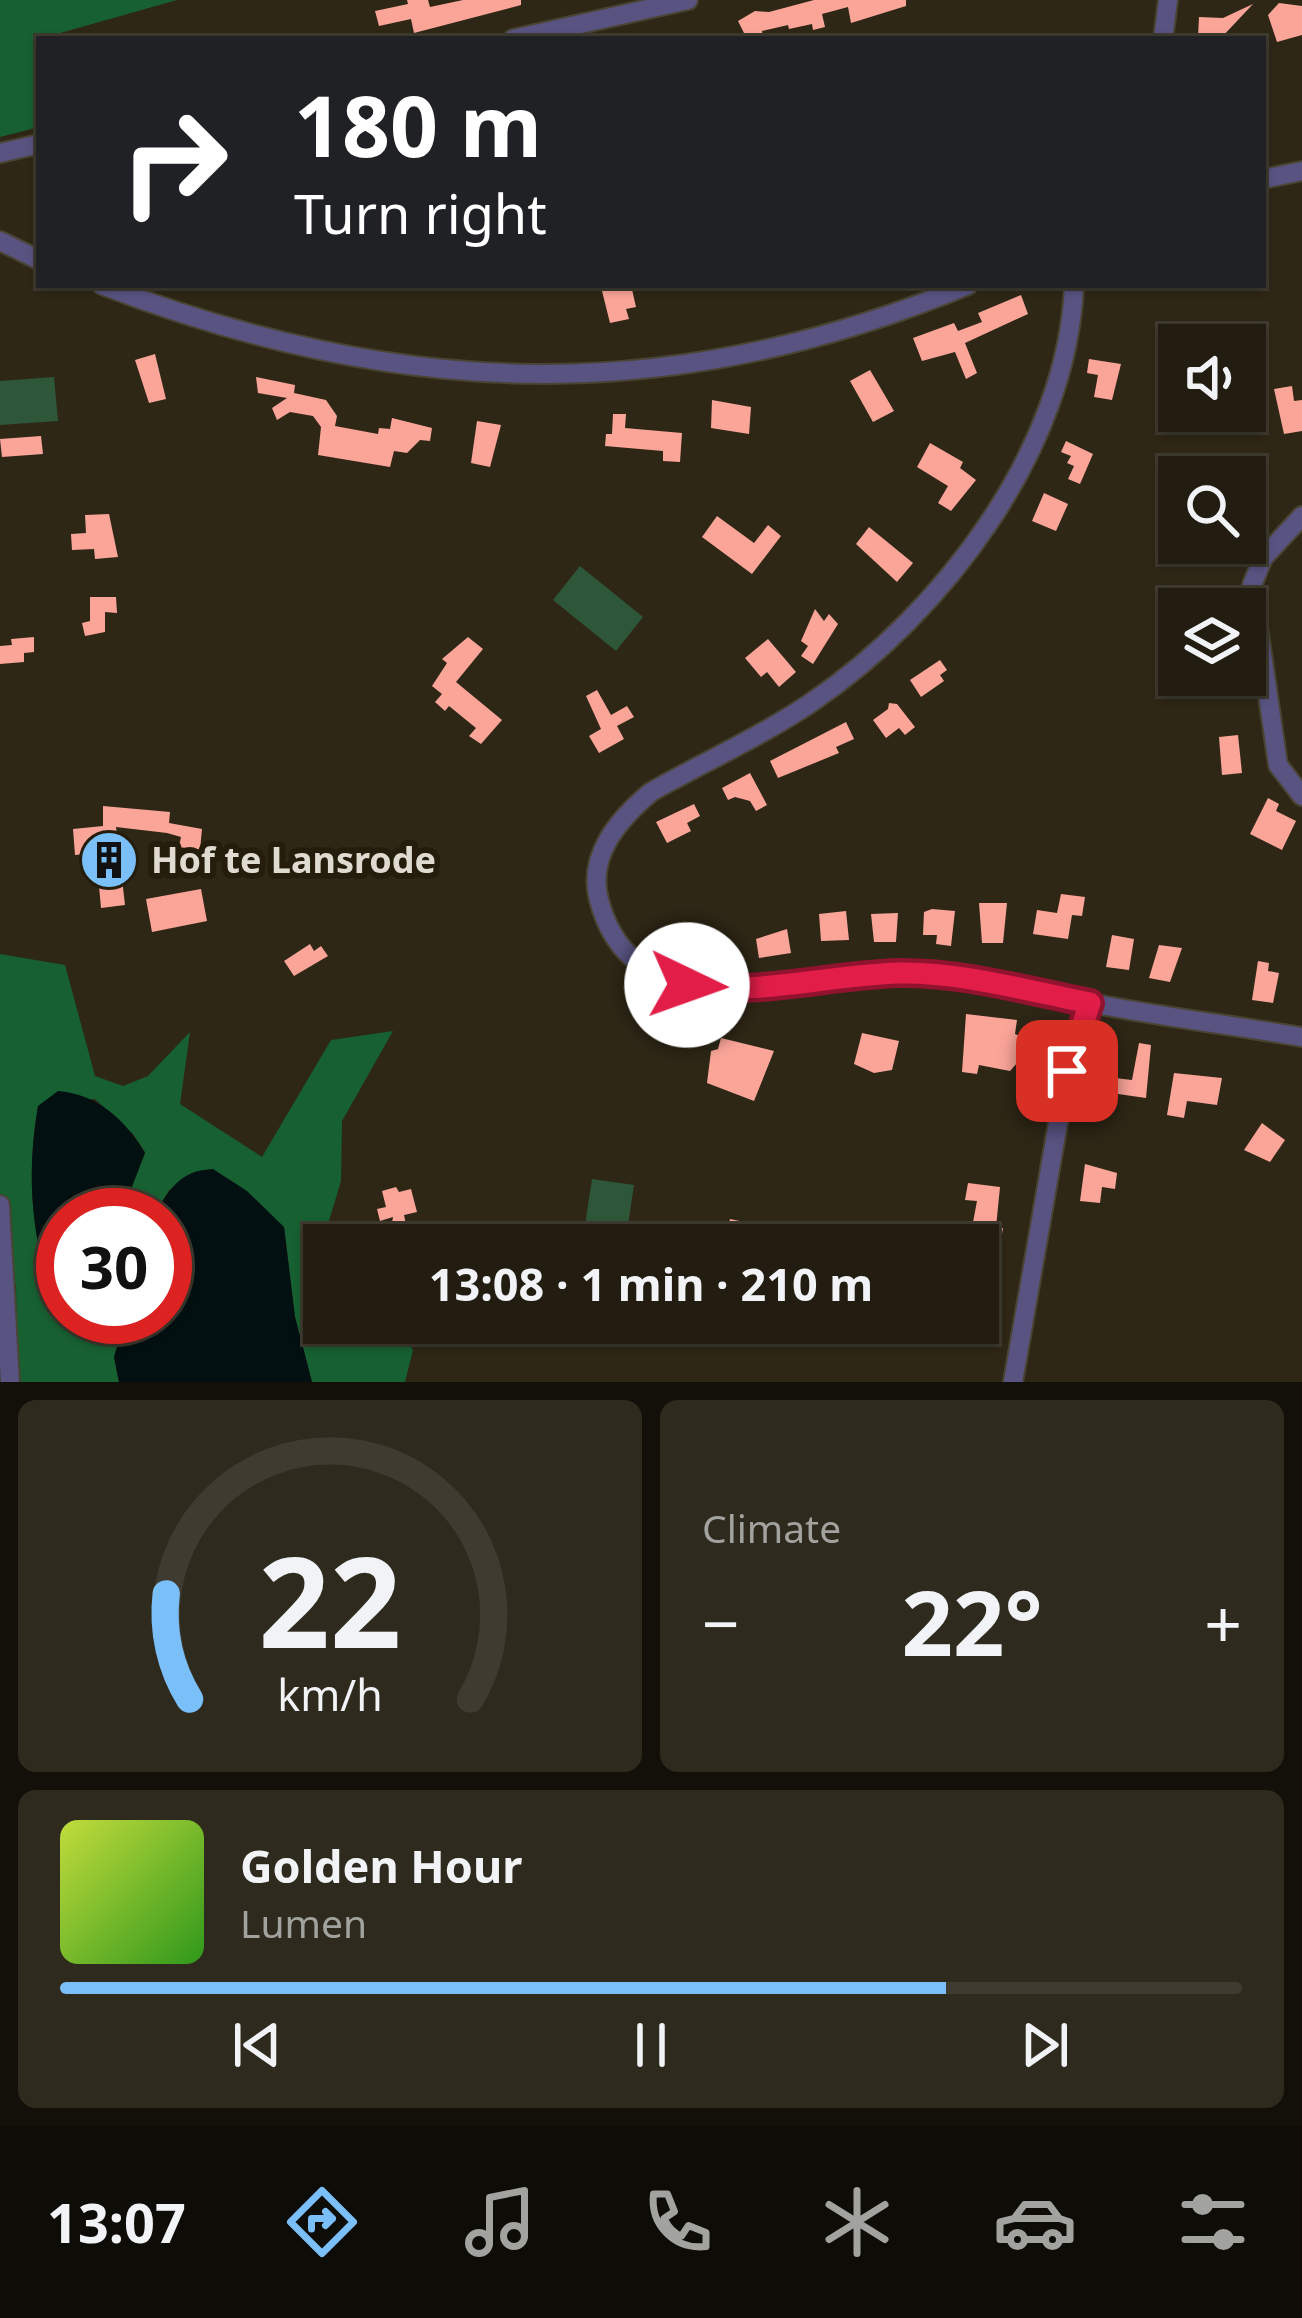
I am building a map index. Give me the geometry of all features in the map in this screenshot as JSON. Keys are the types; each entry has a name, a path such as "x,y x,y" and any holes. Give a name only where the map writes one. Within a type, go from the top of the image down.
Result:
{"street":[{"path":"526,36 688,0"},
{"path":"1162,36 1168,0"},
{"path":"0,153 36,145"},
{"path":"1266,177 1302,171"},
{"path":"0,242 36,259"},
{"path":"110,288 206,322 349,359 514,374 593,373 753,354 824,336 960,288"},
{"path":"1073,288 1057,375 1040,428 988,523 947,577 885,644 811,703 651,792 631,809 603,848 596,872 603,913 634,959 687,985 720,990 907,973 1302,1037"},
{"path":"1302,516 1263,558 1252,585 1278,765 1302,796"},
{"path":"1013,1382 1067,1071 1090,1003"},
{"path":"0,1205 10,1382"}],"green space":[{"path":"0,0 177,0 36,36 36,128 0,137"},
{"path":"54,377 58,421 0,425 0,381"},
{"path":"580,566 643,617 616,651 553,600"},
{"path":"0,954 65,965 95,1076 123,1086 148,1076 190,1032 180,1104 262,1157 331,1040 393,1031 342,1121 341,1181 328,1224 303,1224 303,1344 409,1344 413,1350 405,1382 312,1382 295,1317 284,1227 192,1196 192,1188 131,1188 145,1152 133,1134 95,1099 38,1106 32,1169 36,1344 118,1344 114,1357 119,1382 17,1382 16,1285 0,1286"},
{"path":"592,1179 634,1185 628,1224 585,1224"}],"shaded area":[{"path":"58,1091 85,1097 109,1110 145,1153 131,1188 36,1188 36,1229 32,1189 38,1106"},
{"path":"213,1169 247,1191 284,1227 295,1317 312,1382 119,1382 114,1357 118,1344 192,1344 192,1188 173,1188 193,1173"}],"building":[{"path":"407,0 428,0 430,7 463,0 521,0 521,5 414,33 411,19 379,26 375,11 408,4"},
{"path":"814,0 906,0 906,6 851,23 848,7 822,14 825,27 813,30 812,24 789,29 788,25 762,31 763,36 746,36 738,21 755,11"},
{"path":"1279,3 1302,6 1302,35 1277,42 1268,15"},
{"path":"1253,4 1223,36 1198,36 1199,17 1223,18"},
{"path":"601,288 632,288 636,307 626,309 629,319 610,323"},
{"path":"1021,295 1028,314 965,343 977,373 966,379 955,352 922,361 913,338 954,323 958,331 982,322 978,313"},
{"path":"155,354 166,399 149,403 135,360"},
{"path":"1089,359 1121,364 1112,400 1094,397 1098,375 1087,373"},
{"path":"870,370 894,411 873,422 850,381"},
{"path":"256,377 295,385 294,393 326,400 337,416 335,426 378,434 379,428 390,429 392,418 432,428 430,441 420,440 407,453 394,451 390,467 318,455 321,427 313,416 290,412 277,420 272,408 287,398 258,393"},
{"path":"1292,386 1294,401 1302,400 1302,431 1284,434 1274,389"},
{"path":"712,400 751,407 749,434 711,428"},
{"path":"613,414 626,414 625,428 682,433 680,462 663,461 663,451 605,446 606,434 612,434"},
{"path":"477,421 501,425 490,467 471,463"},
{"path":"41,436 43,454 2,457 0,439"},
{"path":"1066,441 1093,454 1080,484 1068,479 1074,466 1067,463 1071,456 1061,452"},
{"path":"930,443 963,462 960,468 976,480 951,511 938,503 948,486 917,467"},
{"path":"1044,493 1068,504 1056,531 1032,521"},
{"path":"109,514 118,557 95,559 94,549 72,550 71,534 86,533 85,515"},
{"path":"717,516 754,543 768,525 781,536 752,574 702,537"},
{"path":"869,527 913,563 897,582 856,544"},
{"path":"90,597 116,597 117,613 105,612 105,632 85,636 82,623 90,621"},
{"path":"815,609 824,621 829,614 838,624 813,664 801,656 808,646 801,641"},
{"path":"34,637 34,652 24,653 24,662 0,664 0,646 12,645 11,639"},
{"path":"468,637 483,649 456,682 502,720 481,744 469,736 476,728 449,706 445,711 435,702 442,694 432,686 447,663 442,659"},
{"path":"768,639 796,672 779,687 767,672 761,677 745,658"},
{"path":"940,660 947,670 940,675 944,681 921,697 910,680"},
{"path":"597,690 611,715 627,706 634,717 617,726 624,739 599,753 589,736 601,729 586,696"},
{"path":"889,703 897,704 915,727 905,735 899,728 886,738 873,720"},
{"path":"846,722 854,739 836,747 839,753 778,778 770,761"},
{"path":"1238,735 1242,773 1222,775 1219,737"},
{"path":"750,773 767,805 756,811 750,801 728,800 722,788"},
{"path":"1268,798 1279,804 1276,811 1296,821 1282,850 1250,834"},
{"path":"694,804 700,816 687,823 691,831 667,843 656,822"},
{"name":"Hof te Lansrode","path":"103,806 170,812 169,823 202,829 200,850 179,847 181,837 167,833 116,827 125,905 101,908 96,853 75,855 73,829 103,826"},
{"name":"Hof te Lansrode","path":"201,889 207,921 152,932 146,899"},
{"path":"1061,894 1085,897 1082,916 1072,915 1068,939 1033,934 1037,910 1057,913"},
{"path":"979,903 1007,903 1003,943 982,943"},
{"path":"846,911 849,940 821,941 819,914"},
{"path":"955,911 951,946 936,944 937,935 923,935 924,912"},
{"path":"898,913 896,942 874,942 871,914"},
{"path":"680,925 711,940 704,960 676,951"},
{"path":"787,929 791,953 759,958 756,939"},
{"path":"1112,935 1134,939 1129,970 1106,967"},
{"path":"310,944 314,951 321,946 328,956 294,976 284,961"},
{"path":"1159,945 1182,948 1170,982 1149,978"},
{"path":"1258,961 1269,963 1268,971 1279,973 1273,1003 1252,1000"},
{"path":"966,1014 1017,1020 1015,1034 1023,1037 1018,1062 1010,1071 979,1065 977,1074 962,1072"},
{"path":"862,1033 899,1041 892,1070 874,1073 854,1064"},
{"path":"721,1038 774,1051 754,1101 707,1083 711,1051 718,1049"},
{"path":"1139,1043 1151,1045 1146,1098 1104,1092 1106,1077 1132,1080"},
{"path":"1174,1073 1222,1078 1217,1105 1187,1101 1184,1118 1167,1115"},
{"path":"1262,1123 1285,1140 1270,1162 1244,1150"},
{"path":"1085,1164 1117,1173 1115,1189 1102,1187 1100,1203 1080,1201"},
{"path":"968,1183 1000,1187 996,1224 973,1224 977,1201 965,1200"},
{"path":"411,1189 417,1212 404,1215 406,1224 392,1224 393,1217 380,1221 377,1209 386,1207 382,1191"}],"place":[{"name":"Hof te Lansrode","path":"109,860"}],"route":[{"path":"687,985 720,990 907,973 1090,1003 1067,1071"}]}
